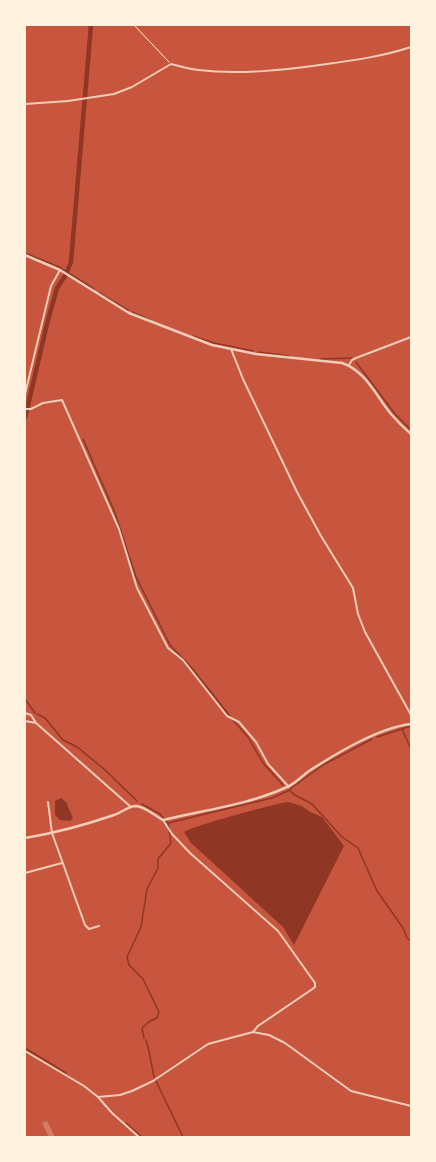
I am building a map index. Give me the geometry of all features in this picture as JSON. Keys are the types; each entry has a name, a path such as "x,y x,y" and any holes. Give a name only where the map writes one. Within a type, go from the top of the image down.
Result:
{"street":[{"path":"25,104 68,101 114,94 132,87 171,64 197,70 220,72 262,71 362,59 394,53 411,47"},
{"path":"25,255 60,270 142,320 212,346 256,354 349,365 362,375 391,414 411,434"},
{"path":"25,394 51,286 60,270"},
{"path":"349,365 356,358 411,337"},
{"path":"231,349 243,379 295,488 352,588 358,614 365,632 411,715"},
{"path":"25,409 43,403 62,400 119,529 137,588 168,648 183,660 227,716 239,722 256,742 268,764 289,787"},
{"path":"25,713 31,715 36,723 132,807"},
{"path":"25,721 36,723"},
{"path":"165,820 243,802 289,787 309,771 363,741 389,730 411,724"},
{"path":"48,802 52,833 85,925 89,929 99,926"},
{"path":"25,838 52,833 116,815 136,806 146,809 165,820 170,832 216,878 278,931 315,983 315,987 258,1026 253,1032"},
{"path":"25,873 63,863"},
{"path":"98,1097 120,1095 132,1091 153,1081 208,1044 253,1032 269,1035 285,1043 351,1091 411,1106"},
{"path":"25,1051 84,1086 98,1097 112,1113 139,1137"}],"path":[{"path":"134,25 171,64"}],"shaded area":[{"path":"61,798 66,802 73,818 70,821 60,820 55,815 55,801"},
{"path":"288,802 302,806 310,812 322,817 344,846 294,945 283,927 191,843 184,832 201,825 268,806"}],"building":[{"path":"47,1121 55,1137 49,1137 42,1123"}],"waterway":[{"path":"67,272 71,262 91,25"},
{"path":"25,253 59,267 94,289"},
{"path":"25,418 57,288 65,276"},
{"path":"99,293 128,310"},
{"path":"132,312 150,320"},
{"path":"193,336 214,343 253,351"},
{"path":"259,352 289,356"},
{"path":"320,359 352,358"},
{"path":"356,362 395,414 411,430"},
{"path":"83,439 115,513 136,577 170,645 191,667 230,716"},
{"path":"25,699 35,713"},
{"path":"37,714 45,718 63,740 77,747 104,769 137,801"},
{"path":"232,719 248,737 263,763 283,785"},
{"path":"377,737 411,726"},
{"path":"402,729 411,749"},
{"path":"290,789 323,765 372,739"},
{"path":"168,823 272,798 290,790 293,794 312,804 342,837 358,848 377,891 403,928 407,938 411,941"},
{"path":"142,804 160,814 168,823"},
{"path":"144,1038 142,1028 150,1021 157,1018 159,1012 143,979 129,965 127,957 141,927 147,889 158,868 158,859 171,843 168,823"},
{"path":"146,1040 154,1077"},
{"path":"25,1048 66,1073"},
{"path":"156,1081 183,1137"},
{"path":"126,1123 142,1137"}]}
